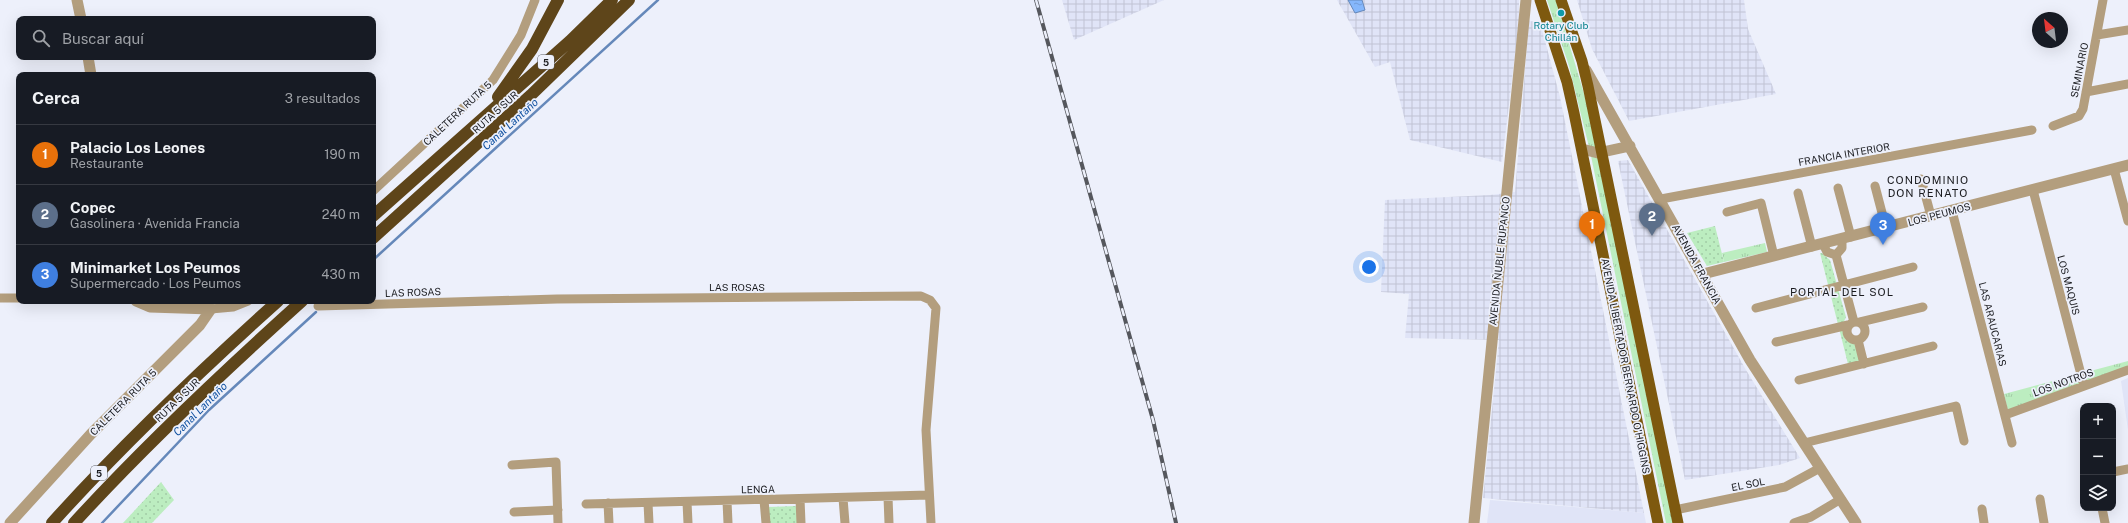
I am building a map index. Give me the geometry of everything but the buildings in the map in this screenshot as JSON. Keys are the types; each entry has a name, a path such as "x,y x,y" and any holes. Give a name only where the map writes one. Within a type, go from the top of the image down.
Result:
{"highway":[{"path":"477,123 507,86 532,49 558,0"},
{"name":"RUTA 5 SUR","path":"376,213 570,41 612,0"},
{"name":"RUTA 5 SUR","path":"376,235 531,95 629,0"},
{"name":"RUTA 5 SUR","path":"52,523 146,424 209,363 275,304"},
{"name":"RUTA 5 SUR","path":"74,523 124,469 198,396 299,304"}],"main road":[{"name":"AVENIDA LIBERTADOR BERNARDO O'HIGGINS","path":"1540,0 1567,82 1658,523"},
{"name":"AVENIDA LIBERTADOR BERNARDO O'HIGGINS","path":"1561,0 1582,61 1678,523"},
{"path":"1626,370 1637,366 1646,368"}],"street":[{"path":"77,0 80,16"},
{"name":"CALETERA RUTA 5","path":"376,188 493,80 521,35 535,0"},
{"name":"AVENIDA ÑUBLE RUPANCO","path":"1474,523 1526,0"},
{"name":"SEMINARIO","path":"2054,126 2079,116 2083,109 2104,0"},
{"path":"2097,35 2128,30"},
{"path":"88,60 90,72"},
{"name":"AVENIDA FRANCIA","path":"1582,61 1661,199 1750,360 1856,523"},
{"path":"2086,92 2128,84"},
{"name":"FRANCIA INTERIOR","path":"1661,199 2032,130"},
{"path":"1582,149 1591,153 1602,153 1630,146"},
{"name":"LOS PEUMOS","path":"1703,274 2128,165"},
{"path":"2114,169 2128,221"},
{"path":"1921,179 1931,216"},
{"path":"1875,186 1886,228"},
{"path":"1836,255 1842,248 1847,238 1838,188"},
{"name":"LOS MAQUIS","path":"2033,190 2084,386"},
{"path":"1798,193 1812,247"},
{"path":"1727,212 1761,203 1774,256"},
{"name":"LAS ARAUCARIAS","path":"1952,211 2012,443"},
{"path":"1824,244 1827,252 1836,255"},
{"path":"1836,255 1854,323"},
{"path":"1756,308 1913,267"},
{"name":"LAS ROSAS","path":"318,306 557,299 921,296 930,300 936,308 926,430 931,523"},
{"path":"0,298 16,298"},
{"path":"143,304 150,307 211,309 229,308 240,304"},
{"path":"1776,342 1923,307"},
{"name":"CALETERA RUTA 5","path":"10,523 91,434 200,325 211,309"},
{"path":"1854,323 1864,326 1865,332 1863,337 1858,340 1852,340 1846,331 1854,323"},
{"path":"1858,340 1864,364"},
{"path":"1799,380 1933,346"},
{"name":"LOS NOTROS","path":"2005,415 2128,370"},
{"path":"1804,443 1956,406 1964,440"},
{"path":"512,465 556,462 558,523"},
{"name":"EL SOL","path":"1675,510 1785,488 1820,468"},
{"path":"2116,472 2128,470"},
{"name":"LENGA","path":"586,504 930,495"},
{"path":"888,497 889,523"},
{"path":"843,498 845,523"},
{"path":"800,499 801,523"},
{"path":"1794,523 1811,517 1840,499"},
{"path":"2040,499 2044,523"},
{"path":"764,500 766,523"},
{"path":"727,501 728,523"},
{"path":"687,502 688,523"},
{"path":"608,503 609,523"},
{"path":"648,503 649,523"},
{"path":"514,512 558,510"},
{"path":"1982,510 1984,523"},
{"path":"2103,511 2105,523"}],"shaded area":[{"path":"1062,0 1164,0 1074,40"},
{"path":"1337,0 1519,0 1519,22 1502,162 1410,140 1390,62 1375,67"},
{"path":"1577,0 1744,0 1748,29 1776,94 1629,121 1592,49"},
{"path":"1529,21 1540,22 1560,97 1644,513 1483,498 1499,340 1405,338 1409,294 1381,292 1385,200 1490,195 1515,192"},
{"path":"1628,160 1746,370 1800,458 1779,465 1685,480 1618,161"},
{"path":"2128,378 2128,430 2121,381"},
{"path":"1490,500 1644,513 1646,523 1487,523"}],"green space":[{"path":"1547,0 1556,0 1585,97 1674,523 1666,523 1590,151 1569,66"},
{"path":"1715,226 1724,262 1707,266 1687,233"},
{"path":"1765,243 1767,252 1724,262 1722,253"},
{"path":"1820,253 1830,260 1846,317 1843,328 1845,339 1857,345 1861,361 1848,364"},
{"path":"2128,361 2128,366 2008,411 2004,394"},
{"path":"161,482 174,500 152,523 123,523"},
{"path":"797,506 798,523 769,523 768,507"}],"water":[{"path":"1348,0 1362,0 1365,10 1355,13"}],"waterway":[{"name":"Canal Lantaño","path":"376,257 658,0"},
{"name":"Canal Lantaño","path":"102,523 209,410 316,312"}],"railway":[{"path":"1036,0 1153,420 1176,523"}],"place":[{"name":"Rotary Club Chillán","path":"1561,13"},
{"name":"Copec","path":"1652,236"},
{"name":"Palacio Los Leones","path":"1592,244"},
{"name":"Minimarket Los Peumos","path":"1883,245"}],"district":[{"name":"CONDOMINIO DON RENATO","path":"1928,186"},
{"name":"PORTAL DEL SOL","path":"1842,292"}]}
